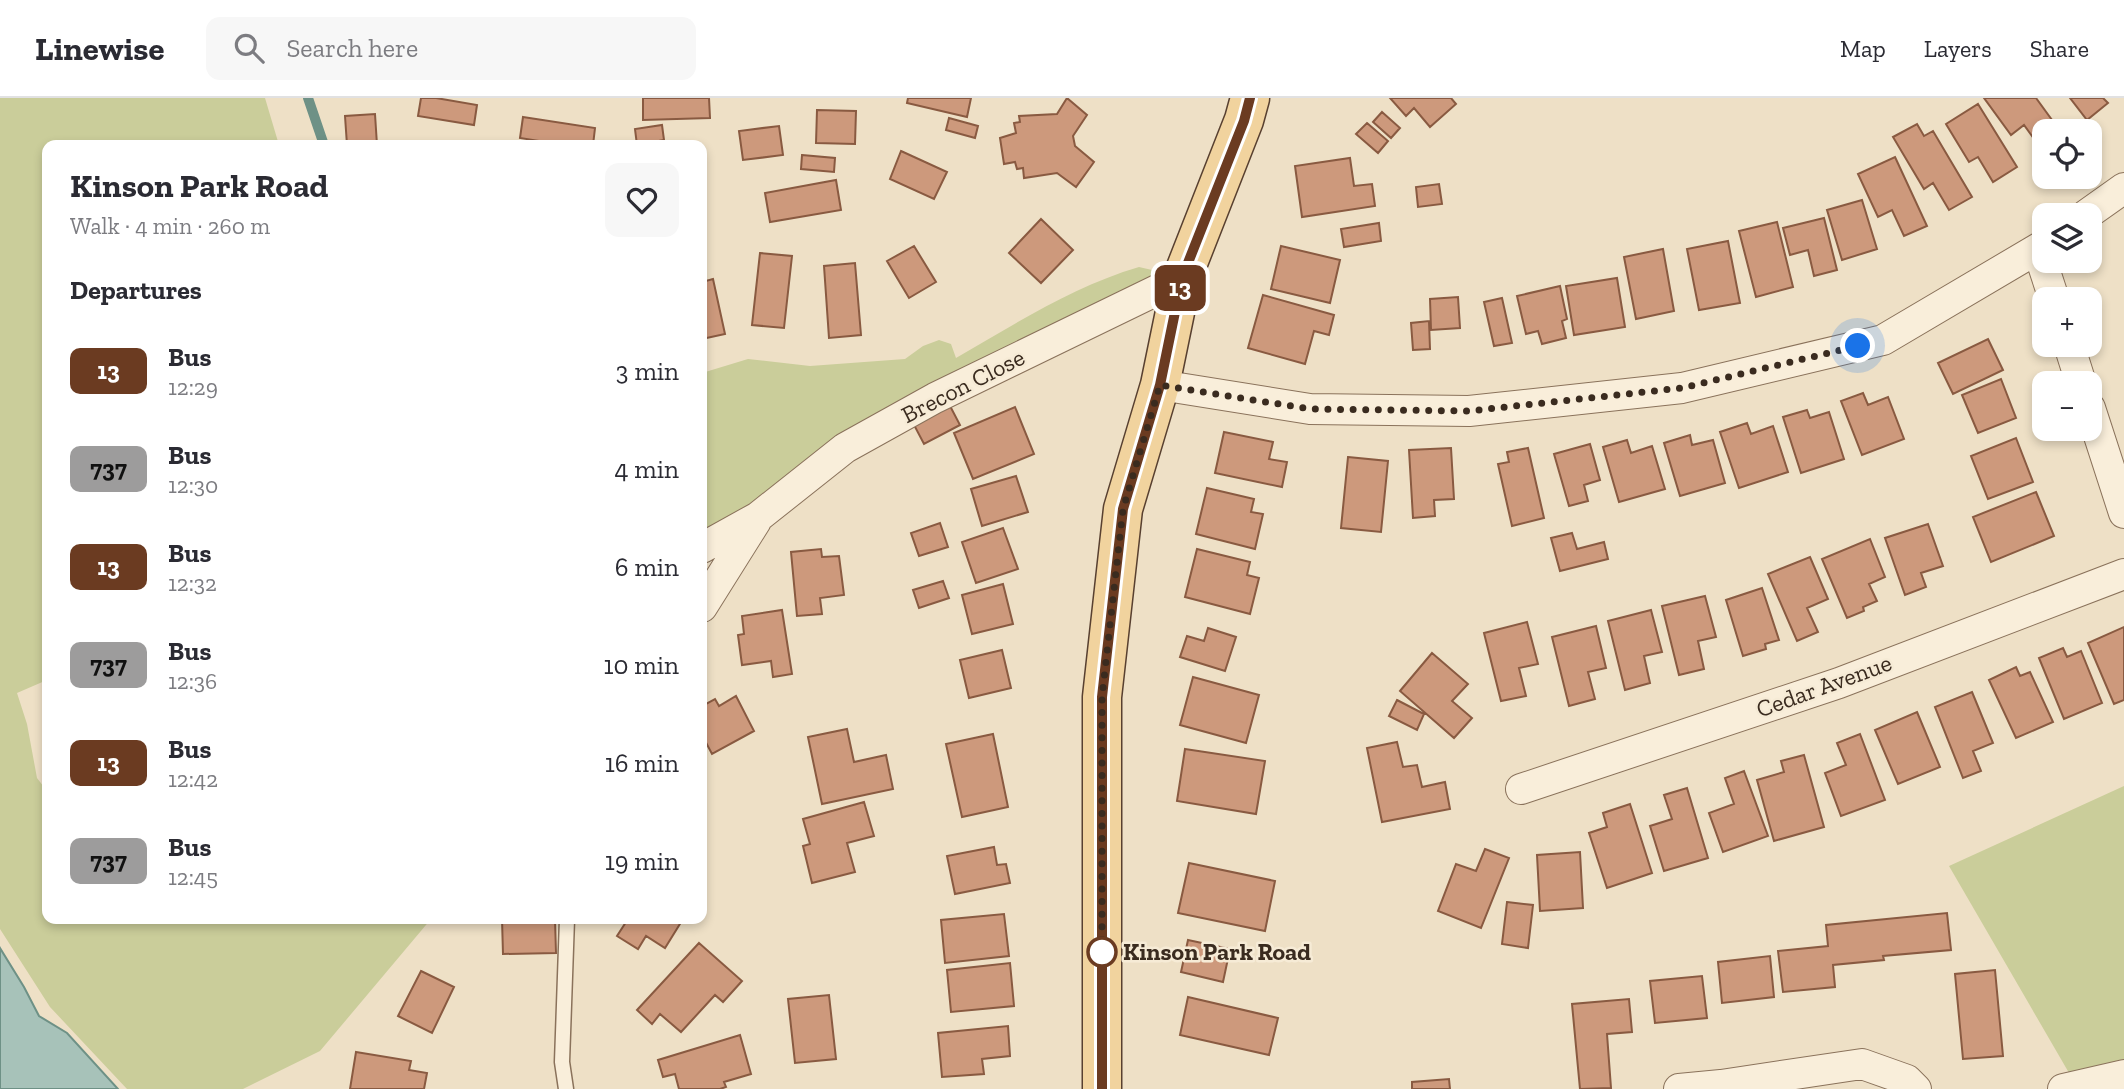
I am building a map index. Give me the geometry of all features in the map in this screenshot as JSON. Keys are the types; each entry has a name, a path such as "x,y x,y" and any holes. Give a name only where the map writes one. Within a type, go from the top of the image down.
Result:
{"main road":[{"path":"1102,1089 1102,697 1123,509 1160,385 1182,278 1244,121 1250,98"}],"street":[{"path":"2102,204 2124,188"},
{"path":"1160,385 1310,409 1469,411 1682,388 1883,340 2032,253"},
{"name":"Brecon Close","path":"707,545 758,517 845,448 935,398 1182,278"},
{"path":"2101,441 2124,513"},
{"name":"Brecon Close","path":"707,599 758,517"},
{"name":"Cedar Avenue","path":"1521,789 1839,682 2124,574"},
{"path":"1679,1089 1721,1087 1862,1064 1907,1080 1916,1089"},
{"path":"2063,1089 2124,1075"}],"lane":[{"path":"566,1089 562,1062 567,924"}],"green space":[{"path":"0,98 265,98 278,140 42,140 42,682 17,693 27,724 37,778 42,784 42,924 427,924 320,1051 243,1089 127,1089 50,1007 0,929"},
{"path":"1139,267 1152,270 1154,278 1004,357 707,557 707,371 748,359 810,366 905,359 923,346 939,340 951,344 956,358 1068,295"},
{"path":"2124,786 2124,1075 2076,1085 1949,866"}],"water":[{"path":"0,948 39,1016 67,1033 118,1089 0,1089"}],"building":[{"path":"421,98 477,105 474,125 418,116"},
{"path":"643,98 709,98 710,118 643,120"},
{"path":"908,98 971,98 967,117 907,103"},
{"path":"1067,98 1087,115 1073,136 1075,146 1094,162 1076,187 1057,173 1024,178 1023,168 1017,169 1015,162 1004,164 1000,138 1016,133 1014,123 1020,122 1019,116 1057,114"},
{"path":"1390,98 1451,98 1456,104 1430,127 1414,108 1406,116"},
{"path":"1984,98 2036,98 2051,119 2032,119 2032,136 2024,125 2011,135"},
{"path":"2070,98 2103,98 2108,103 2088,119"},
{"path":"1978,104 2017,167 1993,182 1978,157 1969,162 1946,124"},
{"path":"817,110 856,111 855,144 816,143"},
{"path":"1382,112 1400,128 1391,138 1373,122"},
{"path":"375,114 377,140 347,140 345,116"},
{"path":"523,117 595,128 594,140 520,138"},
{"path":"949,118 978,126 975,138 946,130"},
{"path":"1367,123 1388,141 1378,153 1356,134"},
{"path":"1917,124 1924,136 1933,131 1972,197 1949,210 1933,183 1924,189 1893,137"},
{"path":"662,125 664,140 636,140 635,129"},
{"path":"779,126 783,155 743,160 739,131"},
{"path":"901,151 947,172 934,199 890,179"},
{"path":"802,155 835,158 834,172 801,169"},
{"path":"1895,157 1927,226 1904,236 1892,210 1878,217 1858,174"},
{"path":"1350,158 1354,186 1372,184 1375,206 1302,217 1295,166"},
{"path":"836,180 841,210 770,222 765,193"},
{"path":"1439,184 1442,204 1418,207 1416,187"},
{"path":"1862,200 1877,249 1842,260 1827,210"},
{"path":"1824,218 1837,270 1814,276 1808,250 1790,255 1783,228"},
{"path":"1041,219 1073,250 1041,283 1009,253"},
{"path":"1777,222 1793,287 1756,297 1739,231"},
{"path":"1379,223 1381,241 1344,247 1341,229"},
{"path":"1728,241 1740,303 1699,310 1687,249"},
{"path":"914,246 936,282 909,298 887,261"},
{"path":"1281,246 1340,260 1330,303 1271,289"},
{"path":"1663,249 1674,311 1636,319 1624,257"},
{"path":"760,253 792,256 784,328 752,325"},
{"path":"855,263 861,335 829,338 824,266"},
{"path":"1617,278 1625,327 1574,335 1566,286"},
{"path":"713,279 725,334 707,338 707,281"},
{"path":"1560,286 1567,319 1562,321 1566,338 1542,344 1538,331 1526,334 1517,296"},
{"path":"1263,295 1334,315 1329,335 1314,331 1305,364 1248,348"},
{"path":"1458,297 1460,328 1431,330 1430,299"},
{"path":"1502,298 1512,343 1494,346 1484,302"},
{"path":"1429,321 1430,349 1413,350 1411,323"},
{"path":"1988,339 2003,370 1953,394 1938,363"},
{"path":"2001,379 2016,418 1978,433 1962,395"},
{"path":"1863,393 1868,405 1888,397 1904,439 1862,455 1841,401"},
{"path":"949,404 960,425 924,444 913,423"},
{"path":"1015,407 1034,454 973,479 954,433"},
{"path":"1807,410 1810,418 1829,412 1844,459 1801,473 1783,417"},
{"path":"1747,423 1751,434 1773,426 1788,472 1739,488 1720,432"},
{"path":"1224,432 1273,442 1269,459 1287,462 1282,487 1215,473"},
{"path":"1690,435 1692,445 1713,440 1725,483 1680,496 1664,443"},
{"path":"2016,438 2033,482 1988,499 1971,456"},
{"path":"1627,440 1631,453 1652,446 1665,489 1619,502 1603,447"},
{"path":"1590,444 1600,480 1584,485 1588,501 1569,506 1554,454"},
{"path":"1451,448 1454,499 1434,500 1435,516 1413,518 1409,450"},
{"path":"1528,448 1544,518 1512,526 1498,464 1509,462 1507,452"},
{"path":"1348,457 1388,461 1381,532 1341,528"},
{"path":"1016,476 1028,512 982,526 971,489"},
{"path":"1207,488 1254,499 1251,512 1263,514 1255,549 1196,534"},
{"path":"2036,492 2054,536 1991,562 1973,517"},
{"path":"940,523 948,547 919,556 911,533"},
{"path":"1928,524 1943,566 1921,573 1926,587 1905,595 1885,538"},
{"path":"1003,528 1018,569 976,583 962,542"},
{"path":"1572,533 1577,549 1604,542 1608,559 1560,571 1551,538"},
{"path":"1870,539 1885,577 1869,584 1877,601 1863,607 1864,611 1847,618 1822,559"},
{"path":"821,549 822,557 839,556 844,595 820,598 822,614 797,616 791,552"},
{"path":"1197,549 1250,562 1247,575 1259,578 1250,614 1185,597"},
{"path":"1810,557 1828,599 1807,608 1818,632 1797,641 1768,574"},
{"path":"943,581 949,598 919,608 913,590"},
{"path":"1003,584 1013,624 972,634 962,595"},
{"path":"1762,588 1779,640 1765,644 1766,649 1743,656 1726,600"},
{"path":"1705,596 1716,637 1698,641 1704,669 1679,675 1662,606"},
{"path":"782,610 792,674 773,677 771,661 742,665 738,635 744,634 742,616"},
{"path":"1651,610 1662,652 1644,656 1650,683 1625,690 1608,621"},
{"path":"1527,622 1538,664 1519,668 1526,696 1501,701 1484,633"},
{"path":"1596,626 1606,668 1588,672 1595,699 1569,706 1552,637"},
{"path":"2124,627 2124,700 2114,704 2088,643"},
{"path":"1208,628 1236,637 1225,671 1180,657 1187,636 1204,641"},
{"path":"2063,648 2067,657 2081,651 2102,703 2064,719 2039,658"},
{"path":"1002,650 1011,688 969,698 960,660"},
{"path":"1432,653 1468,684 1452,701 1472,718 1454,738 1400,691"},
{"path":"2016,667 2020,676 2030,672 2053,722 2016,738 1989,680"},
{"path":"1193,677 1259,695 1246,743 1180,725"},
{"path":"1972,692 1993,743 1973,751 1981,771 1963,778 1935,707"},
{"path":"736,696 754,731 712,754 707,744 707,703 715,699 719,706"},
{"path":"1397,700 1424,714 1417,730 1389,716"},
{"path":"1917,712 1940,767 1898,784 1875,730"},
{"path":"847,729 854,762 886,755 893,789 822,804 808,737"},
{"path":"993,734 1008,807 962,817 946,744"},
{"path":"1860,734 1885,800 1841,816 1825,773 1846,765 1837,743"},
{"path":"1397,742 1403,767 1417,765 1422,787 1445,782 1450,809 1382,822 1367,748"},
{"path":"1185,749 1265,761 1256,814 1177,801"},
{"path":"1804,755 1824,827 1774,841 1757,780 1784,772 1781,761"},
{"path":"1744,771 1768,836 1723,852 1709,813 1734,804 1725,778"},
{"path":"1687,788 1708,858 1664,871 1650,826 1672,819 1664,795"},
{"path":"864,802 874,836 847,843 855,872 812,883 803,846 810,844 803,819"},
{"path":"1630,804 1652,873 1607,888 1589,833 1607,827 1603,813"},
{"path":"994,847 997,865 1006,864 1010,883 955,894 947,856"},
{"path":"1485,849 1509,858 1481,928 1438,911 1456,864 1476,871"},
{"path":"1580,852 1583,908 1540,911 1537,855"},
{"path":"1189,863 1275,881 1265,931 1178,913"},
{"path":"1507,902 1533,905 1528,948 1502,944"},
{"path":"1947,913 1951,950 1883,956 1884,960 1833,965 1835,987 1783,992 1778,951 1828,946 1826,925"},
{"path":"1004,914 1009,956 945,963 941,920"},
{"path":"502,924 555,924 556,953 503,954"},
{"path":"625,924 680,924 665,948 646,936 638,949 617,936"},
{"path":"1188,940 1230,949 1223,982 1181,972"},
{"path":"699,943 742,981 723,1002 715,995 681,1032 660,1014 652,1024 637,1010"},
{"path":"1770,956 1774,997 1722,1003 1718,962"},
{"path":"1010,963 1014,1006 951,1012 947,970"},
{"path":"1995,970 2003,1056 1963,1059 1955,974"},
{"path":"421,971 454,987 432,1033 398,1016"},
{"path":"1702,976 1707,1018 1655,1023 1650,981"},
{"path":"829,995 836,1059 795,1063 788,999"},
{"path":"1188,997 1278,1018 1269,1055 1180,1035"},
{"path":"1629,999 1632,1032 1607,1034 1611,1088 1580,1089 1572,1004"},
{"path":"1008,1026 1010,1056 982,1059 984,1074 942,1077 938,1033"},
{"path":"740,1035 751,1074 724,1082 726,1087 720,1089 679,1089 675,1074 663,1077 658,1060"},
{"path":"356,1052 411,1061 409,1070 427,1073 424,1089 350,1089"},
{"path":"1449,1079 1450,1089 1412,1089 1412,1082"}],"waterway":[{"path":"308,98 322,140"}],"bus line":[{"name":"13","path":"1102,1089 1102,697 1123,509 1160,385 1182,278 1244,121 1250,98"}],"place":[{"name":"Kinson Park Road","path":"1102,952"}],"route":[{"path":"1102,952 1102,697 1123,509 1160,385 1310,409 1469,411 1682,388 1858,346"}]}
